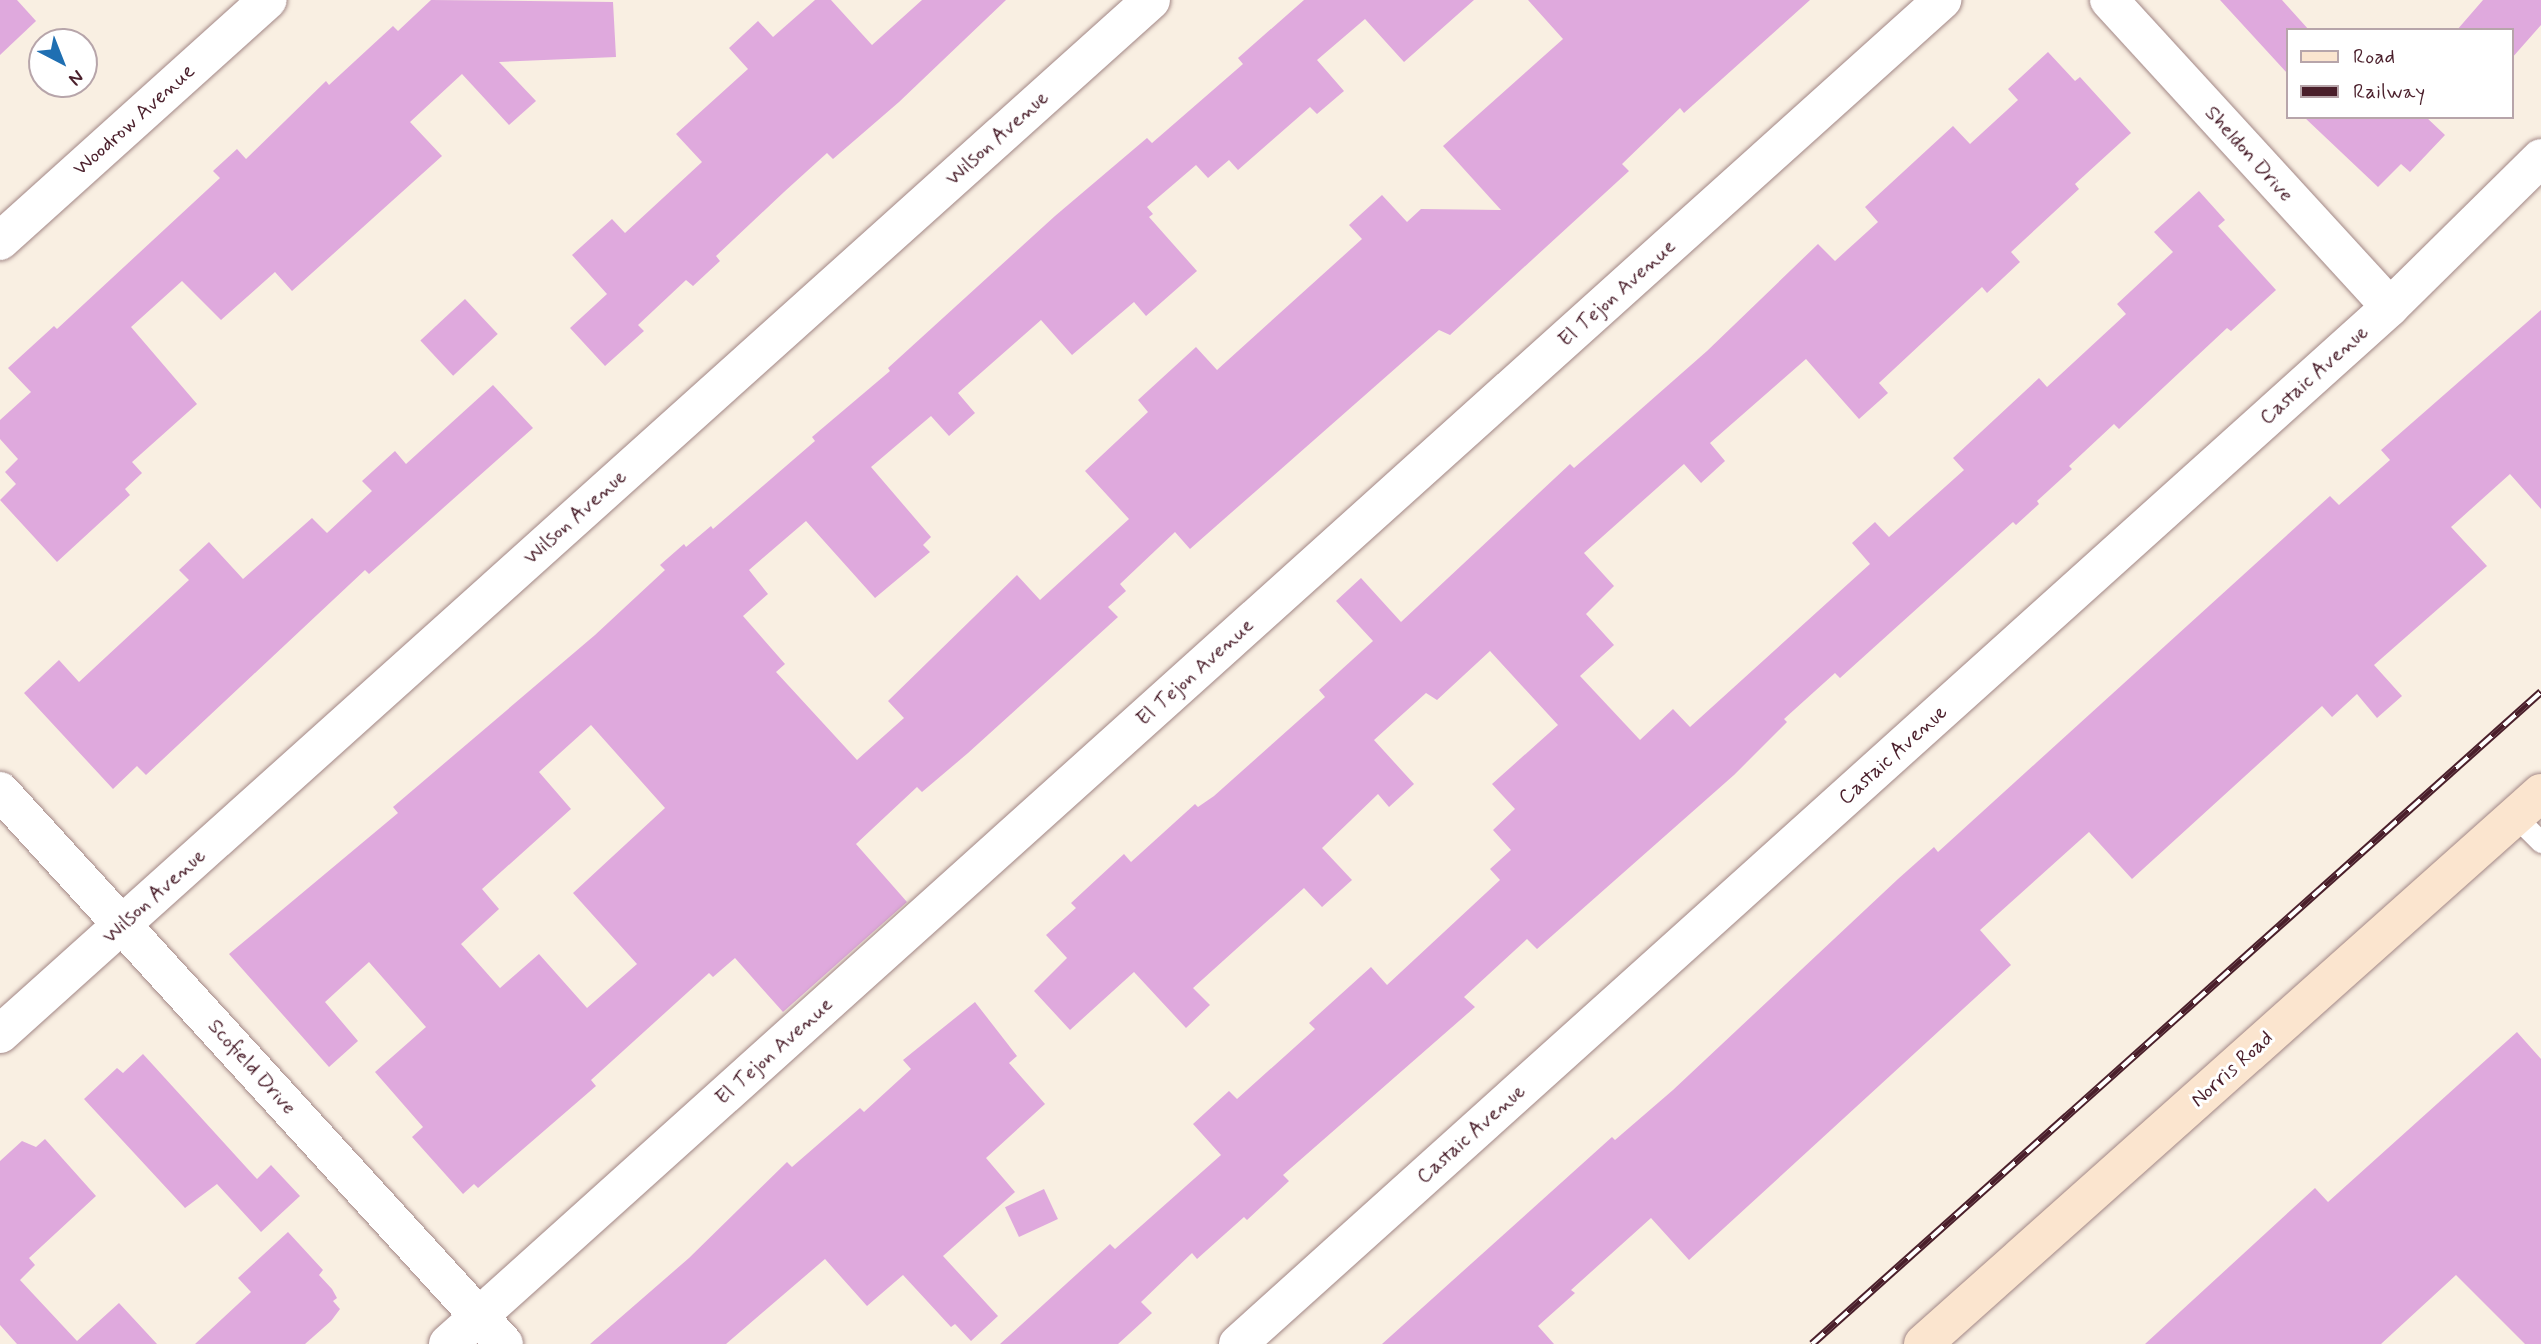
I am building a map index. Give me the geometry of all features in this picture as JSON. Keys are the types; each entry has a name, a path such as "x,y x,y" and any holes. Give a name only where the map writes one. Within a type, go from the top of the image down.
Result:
{"street":[{"name":"Woodrow Avenue","path":"0,241 268,0"},
{"name":"Wilson Avenue","path":"0,1034 1151,0"},
{"name":"El Tejon Avenue","path":"448,1344 1942,0"},
{"name":"Sheldon Drive","path":"2109,0 2390,307"},
{"name":"Castaic Avenue","path":"1238,1344 2390,307 2541,158"},
{"name":"Scofield Drive","path":"0,791 504,1344"},
{"name":"Norris Road","path":"1923,1344 2532,817"}],"building":[{"path":"0,0 17,0 36,21 0,55"},
{"path":"431,0 613,2 616,57 499,62 536,101 509,125 462,74 410,122 442,156 292,291 275,272 221,320 182,281 131,327 197,404 132,462 142,473 125,489 130,495 57,562 0,500 16,484 5,472 18,459 0,439 0,420 31,392 8,368 54,326 57,329 220,178 213,171 237,149 246,159 326,81 329,85 393,26 398,31"},
{"path":"815,0 831,0 872,45 922,0 1006,0 899,102 833,159 827,153 784,192 716,256 720,261 693,286 686,280 638,325 644,331 605,366 570,328 607,294 572,255 612,219 625,233 702,162 676,134 748,69 729,48 758,21 773,37"},
{"path":"1304,0 1474,0 1404,62 1365,19 1317,60 1344,91 1317,114 1310,107 1238,170 1229,160 1208,178 1196,165 1147,207 1153,214 1149,217 1197,271 1146,316 1134,302 1072,355 1041,320 958,393 975,413 949,436 931,416 871,467 931,537 923,545 930,552 875,598 806,521 749,570 768,594 743,616 785,664 776,672 857,760 904,718 888,701 1017,575 1040,600 1129,519 1085,471 1148,412 1138,400 1196,347 1217,370 1362,239 1349,225 1382,195 1407,222 1421,209 1501,210 1443,146 1563,39 1528,0 1810,0 1684,113 1680,108 1622,164 1629,171 1450,335 1439,330 1190,549 1175,532 1120,584 1126,591 1108,607 1118,617 968,753 922,792 917,787 856,844 907,902 783,1012 735,958 713,977 709,973 591,1080 596,1086 478,1188 474,1184 463,1194 412,1137 423,1127 375,1072 426,1027 369,962 325,1002 358,1041 329,1067 229,954 398,813 393,807 595,635 665,570 660,565 684,544 686,547 711,526 713,529 815,441 812,437 890,371 888,368 1055,216 1147,138 1152,143 1243,64 1238,58","holes":["591,725 665,808 573,893 637,964 587,1008 539,954 500,988 461,944 499,909 482,889 571,809 539,772"]},
{"path":"2220,0 2282,0 2307,28 2286,28 2286,72"},
{"path":"2483,0 2541,0 2541,25 2513,57 2513,28 2459,28"},
{"path":"2048,52 2075,81 2080,77 2131,133 2075,184 2079,189 2011,252 2020,262 1987,293 1982,287 1879,383 1888,393 1859,419 1806,359 1710,443 1725,461 1701,483 1684,464 1584,553 1614,586 1586,614 1614,645 1580,676 1640,740 1673,709 1690,727 1870,564 1852,543 1875,522 1889,537 1964,470 1953,458 2039,378 2047,387 2126,314 2117,304 2173,252 2154,232 2199,191 2225,220 2218,226 2276,290 2231,331 2227,328 2119,429 2114,424 2069,466 2072,469 2037,501 2039,504 2016,525 2013,522 1840,678 1835,673 1784,719 1787,722 1734,775 1537,949 1527,939 1464,997 1475,1007 1283,1175 1289,1181 1247,1220 1244,1217 1197,1259 1192,1253 1141,1302 1152,1313 1118,1344 1000,1344 1110,1244 1115,1249 1221,1155 1193,1124 1229,1091 1237,1099 1315,1029 1309,1023 1371,967 1387,985 1500,880 1490,869 1511,850 1493,830 1515,809 1492,784 1558,725 1490,651 1437,700 1426,693 1374,740 1414,784 1389,807 1378,794 1322,848 1352,880 1322,907 1304,888 1193,988 1210,1005 1186,1028 1134,972 1070,1030 1034,991 1067,958 1046,935 1076,908 1071,903 1124,854 1131,862 1195,804 1198,807 1214,796 1325,697 1319,690 1373,641 1336,601 1361,578 1401,622 1570,464 1574,468 1707,351 1818,244 1835,261 1878,222 1865,207 1953,126 1970,144 2018,100 2008,89"},
{"path":"2306,119 2428,119 2445,135 2410,172 2401,164 2378,187"},
{"path":"465,299 498,334 453,376 420,341"},
{"path":"2541,310 2541,509 2510,474 2451,527 2487,566 2374,665 2402,696 2377,718 2357,694 2332,717 2322,706 2132,879 2089,832 1980,930 2011,965 1689,1260 1651,1218 1571,1290 1575,1293 1538,1326 1554,1344 1382,1344 1612,1137 1615,1140 1673,1090 1898,879 1934,847 1938,852 2330,496 2339,505 2390,460 2381,450"},
{"path":"493,385 533,428 369,574 365,570 146,775 137,766 113,789 24,693 59,660 79,682 189,580 179,570 209,542 243,579 312,518 327,533 372,491 362,481 395,451 406,464"},
{"path":"975,1002 1017,1056 1009,1063 1045,1104 986,1158 1015,1192 943,1256 998,1316 971,1341 955,1324 951,1327 903,1275 867,1306 825,1259 726,1344 590,1344 689,1258 787,1162 792,1167 860,1108 864,1112 911,1069 903,1060"},
{"path":"2517,1032 2541,1059 2541,1344 2525,1344 2456,1275 2381,1344 2145,1344 2315,1188 2328,1202"},
{"path":"143,1054 257,1179 271,1165 300,1196 261,1232 217,1184 185,1208 84,1099 117,1068 123,1073"},
{"path":"45,1139 96,1196 29,1258 35,1265 20,1280 77,1341 119,1303 157,1344 17,1344 0,1325 0,1161 22,1141 36,1147"},
{"path":"1044,1189 1058,1219 1019,1237 1005,1207"},
{"path":"288,1232 323,1270 319,1275 337,1298 333,1301 340,1309 331,1321 305,1344 195,1344 251,1292 238,1278"}],"railway":[{"path":"1812,1344 2541,692"}]}
